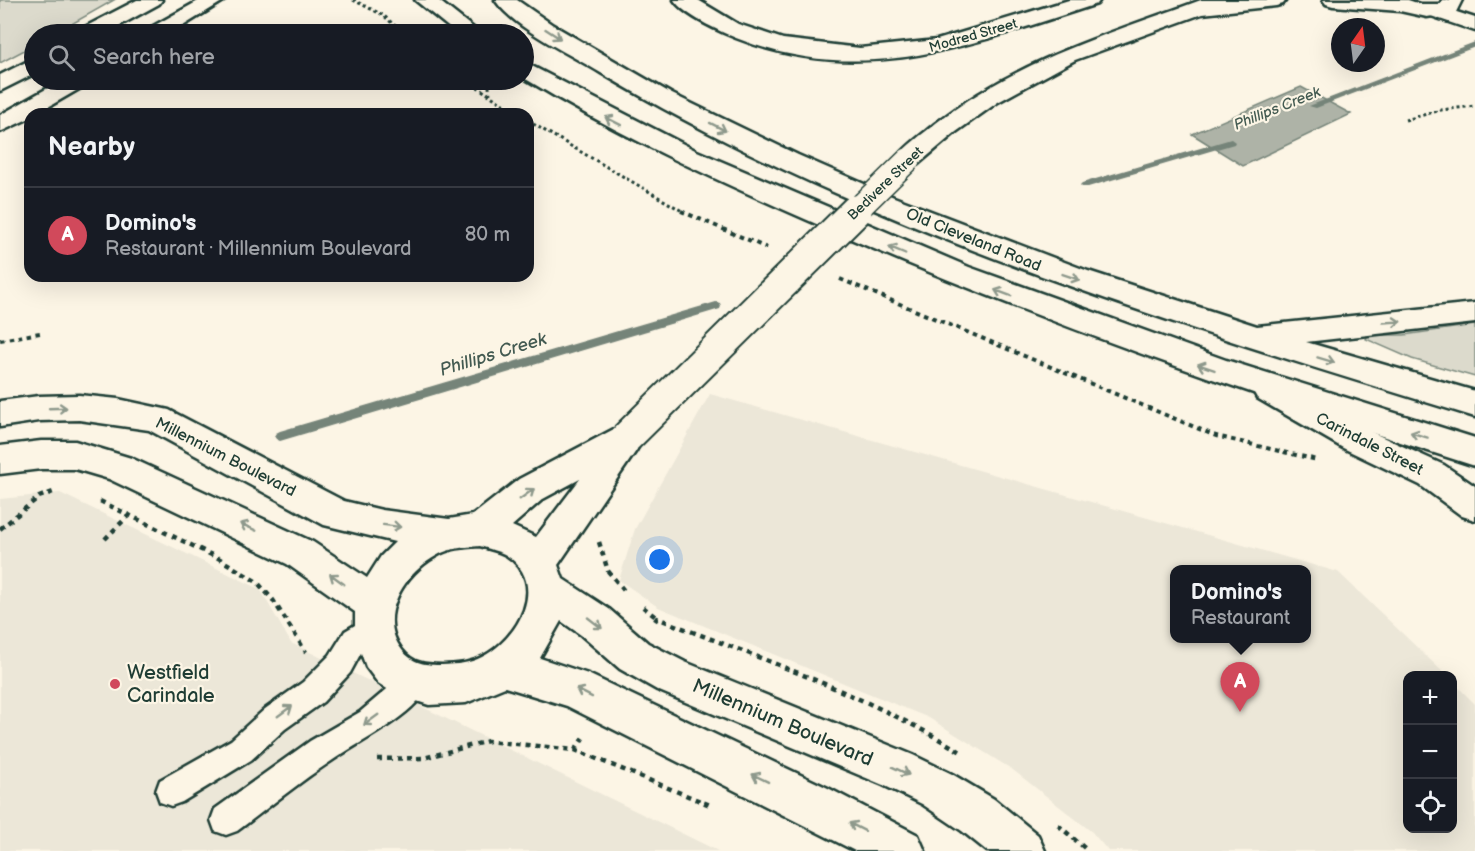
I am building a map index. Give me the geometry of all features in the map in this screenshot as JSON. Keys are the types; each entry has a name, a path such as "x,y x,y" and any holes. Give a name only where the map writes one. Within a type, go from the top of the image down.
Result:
{"main road":[{"path":"108,24 152,0"},
{"path":"173,24 215,0"},
{"path":"425,0 457,24"},
{"name":"Old Cleveland Road","path":"505,0 554,35 656,95 753,144 832,180 1023,260 1250,337 1475,404"},
{"name":"Modred Street","path":"684,0 731,28 757,38 798,48 868,53 937,47 1090,0"},
{"name":"Bedivere Street","path":"543,575 579,504 626,438 940,130 1020,78 1079,51 1220,0"},
{"name":"Bedivere Street","path":"1199,8 1276,0"},
{"path":"1333,0 1446,4 1475,8"},
{"path":"1446,4 1475,25"},
{"path":"0,84 24,70"},
{"path":"534,75 664,148 879,243 1077,321 1262,386 1475,452"},
{"path":"29,108 61,90"},
{"path":"0,125 24,111"},
{"path":"1250,337 1475,313"},
{"name":"Carindale Street","path":"1262,386 1355,439 1432,475 1475,505"},
{"name":"Millennium Boulevard","path":"0,414 56,407 131,412 157,419 338,514 382,525 464,532"},
{"name":"Bedivere Street","path":"464,532 531,489 626,438"},
{"path":"0,460 41,455 75,455 96,460 263,533 300,553 373,615"},
{"path":"464,532 504,535 524,545 543,575 545,610 537,631 523,651 504,667 476,681 445,687 416,683 393,670 378,650 373,615 385,581 401,561 422,545 464,532"},
{"name":"Millennium Boulevard","path":"543,575 634,656 671,676 898,770 937,789 978,815 1022,851"},
{"path":"504,667 574,688 812,804 902,851"}],"lane":[{"path":"171,791 241,750 275,718 326,680 340,664 373,615"},
{"path":"226,820 329,746 370,723 416,683"}],"path":[{"path":"353,0 383,15 393,24"},
{"path":"482,90 509,108"},
{"path":"489,90 490,95"},
{"path":"1405,120 1441,110 1475,106"},
{"path":"534,125 692,217 768,249"},
{"path":"834,276 1216,436 1321,461"},
{"path":"0,340 40,333"},
{"path":"105,539 128,516"},
{"path":"1079,843 1088,851"}],"shaded area":[{"path":"0,0 114,0 72,24 24,24 24,50 0,63"},
{"path":"1475,325 1475,377 1412,359 1366,339 1368,335 1404,335"},
{"path":"710,394 1338,572 1442,671 1403,671 1403,833 1457,833 1457,686 1475,704 1475,851 1108,851 1092,832 1013,770 929,718 658,607 619,580 635,529"},
{"name":"Westfield Carindale","path":"60,493 260,589 291,643 718,851 0,851 0,499"}],"water":[{"path":"1301,87 1351,114 1243,166 1192,134"}],"waterway":[{"name":"Phillips Creek","path":"1313,106 1475,44"},
{"name":"Phillips Creek","path":"1085,185 1231,142"},
{"name":"Phillips Creek","path":"280,436 716,306"}],"place":[{"name":"Westfield Carindale","path":"115,684"},
{"name":"Domino's","path":"1240,712"}]}
